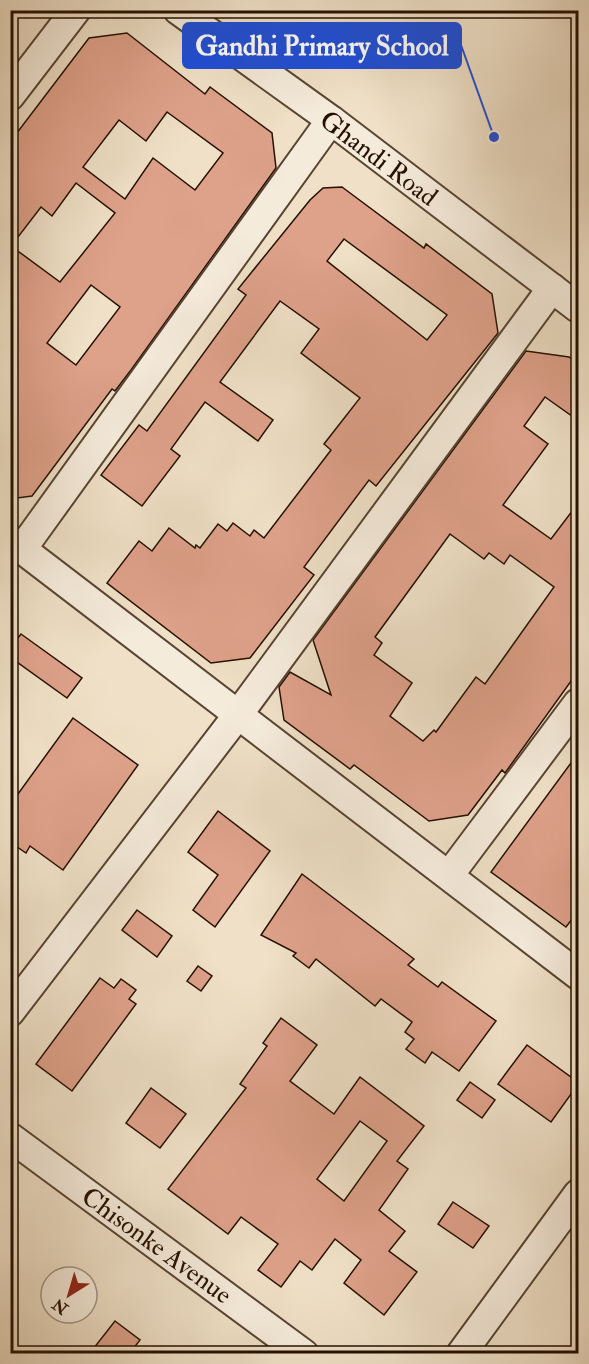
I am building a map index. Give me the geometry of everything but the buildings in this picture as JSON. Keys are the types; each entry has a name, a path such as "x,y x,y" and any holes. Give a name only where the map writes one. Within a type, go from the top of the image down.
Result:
{"street":[{"path":"10,96 76,10"},
{"name":"Ghandi Road","path":"178,10 330,120 579,308"},
{"path":"330,120 16,544 237,716 450,874 579,975"},
{"path":"10,1012 237,716 552,288"},
{"path":"450,874 579,703"},
{"name":"Chisonke Avenue","path":"10,1137 304,1353"},
{"path":"461,1353 579,1194"}],"place":[{"name":"Gandhi Primary School","path":"494,137"}]}
